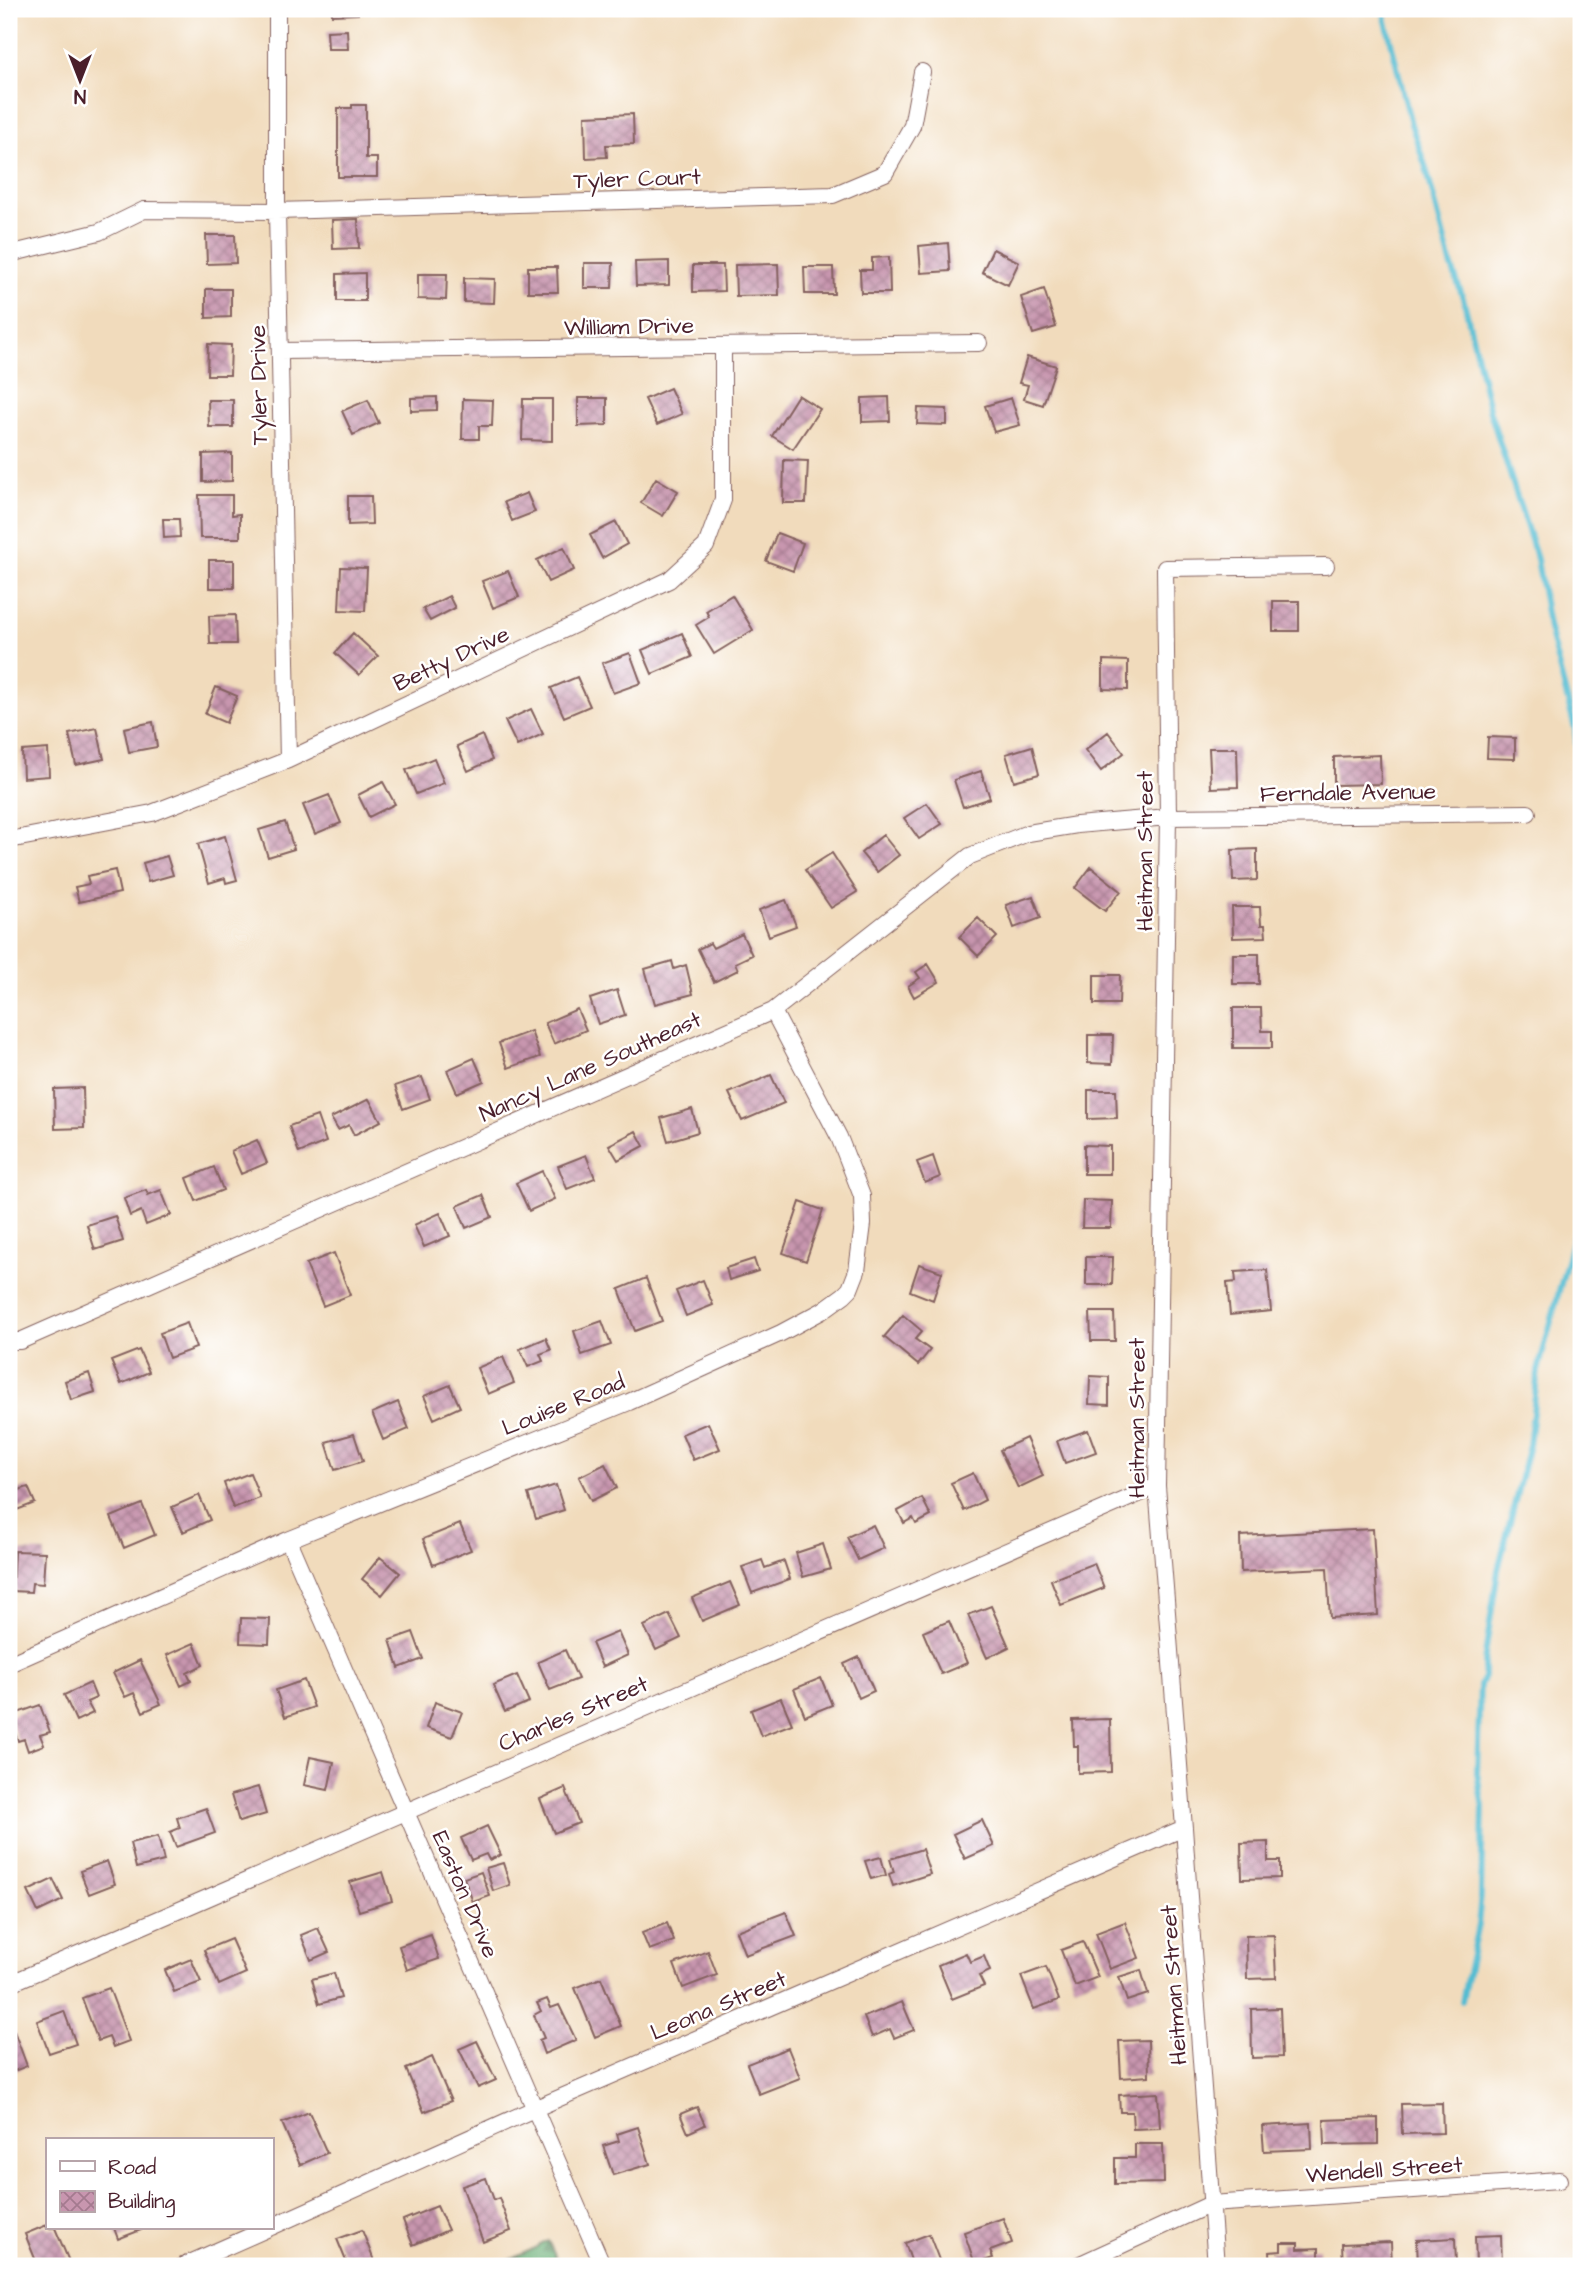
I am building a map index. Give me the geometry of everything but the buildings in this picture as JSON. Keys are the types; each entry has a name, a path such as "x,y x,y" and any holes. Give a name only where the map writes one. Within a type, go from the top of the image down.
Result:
{"street":[{"name":"Tyler Drive","path":"277,9 277,211 288,761"},
{"name":"Tyler Court","path":"9,254 99,232 144,210 277,211 833,195 885,173 912,126 922,72"},
{"name":"William Drive","path":"280,352 979,343"},
{"name":"Betty Drive","path":"9,840 152,813 288,761 669,580 706,546 723,500 723,347"},
{"name":"Heitman Street","path":"1216,2266 1157,1486 1168,817 1165,568 1326,566"},
{"name":"Ferndale Avenue","path":"1168,817 1528,813"},
{"name":"Nancy Lane Southeast","path":"9,1341 20,1341 773,1011 970,856 1028,833 1077,825 1168,817"},
{"name":"Louise Road","path":"9,1664 288,1540 629,1402 781,1334 844,1296 857,1271 863,1224 862,1196 839,1137 773,1011"},
{"name":"Charles Street","path":"9,1984 1157,1486"},
{"name":"Easton Drive","path":"288,1540 603,2266"},
{"name":"Leona Street","path":"273,2226 534,2109 1184,1828"},
{"name":"Wendell Street","path":"1211,2204 1559,2180"},
{"path":"1076,2266 1211,2204"},
{"name":"Leona Street","path":"183,2266 263,2230"}],"green space":[{"path":"548,2241 560,2266 499,2266"}],"waterway":[{"path":"1383,9 1411,124 1464,301 1490,412 1537,559 1548,625 1575,729 1581,784"},
{"path":"1462,2001 1478,1925 1481,1895 1483,1807 1477,1773 1480,1685 1484,1677 1498,1570 1529,1445 1538,1371 1577,1223 1581,1195"}]}
